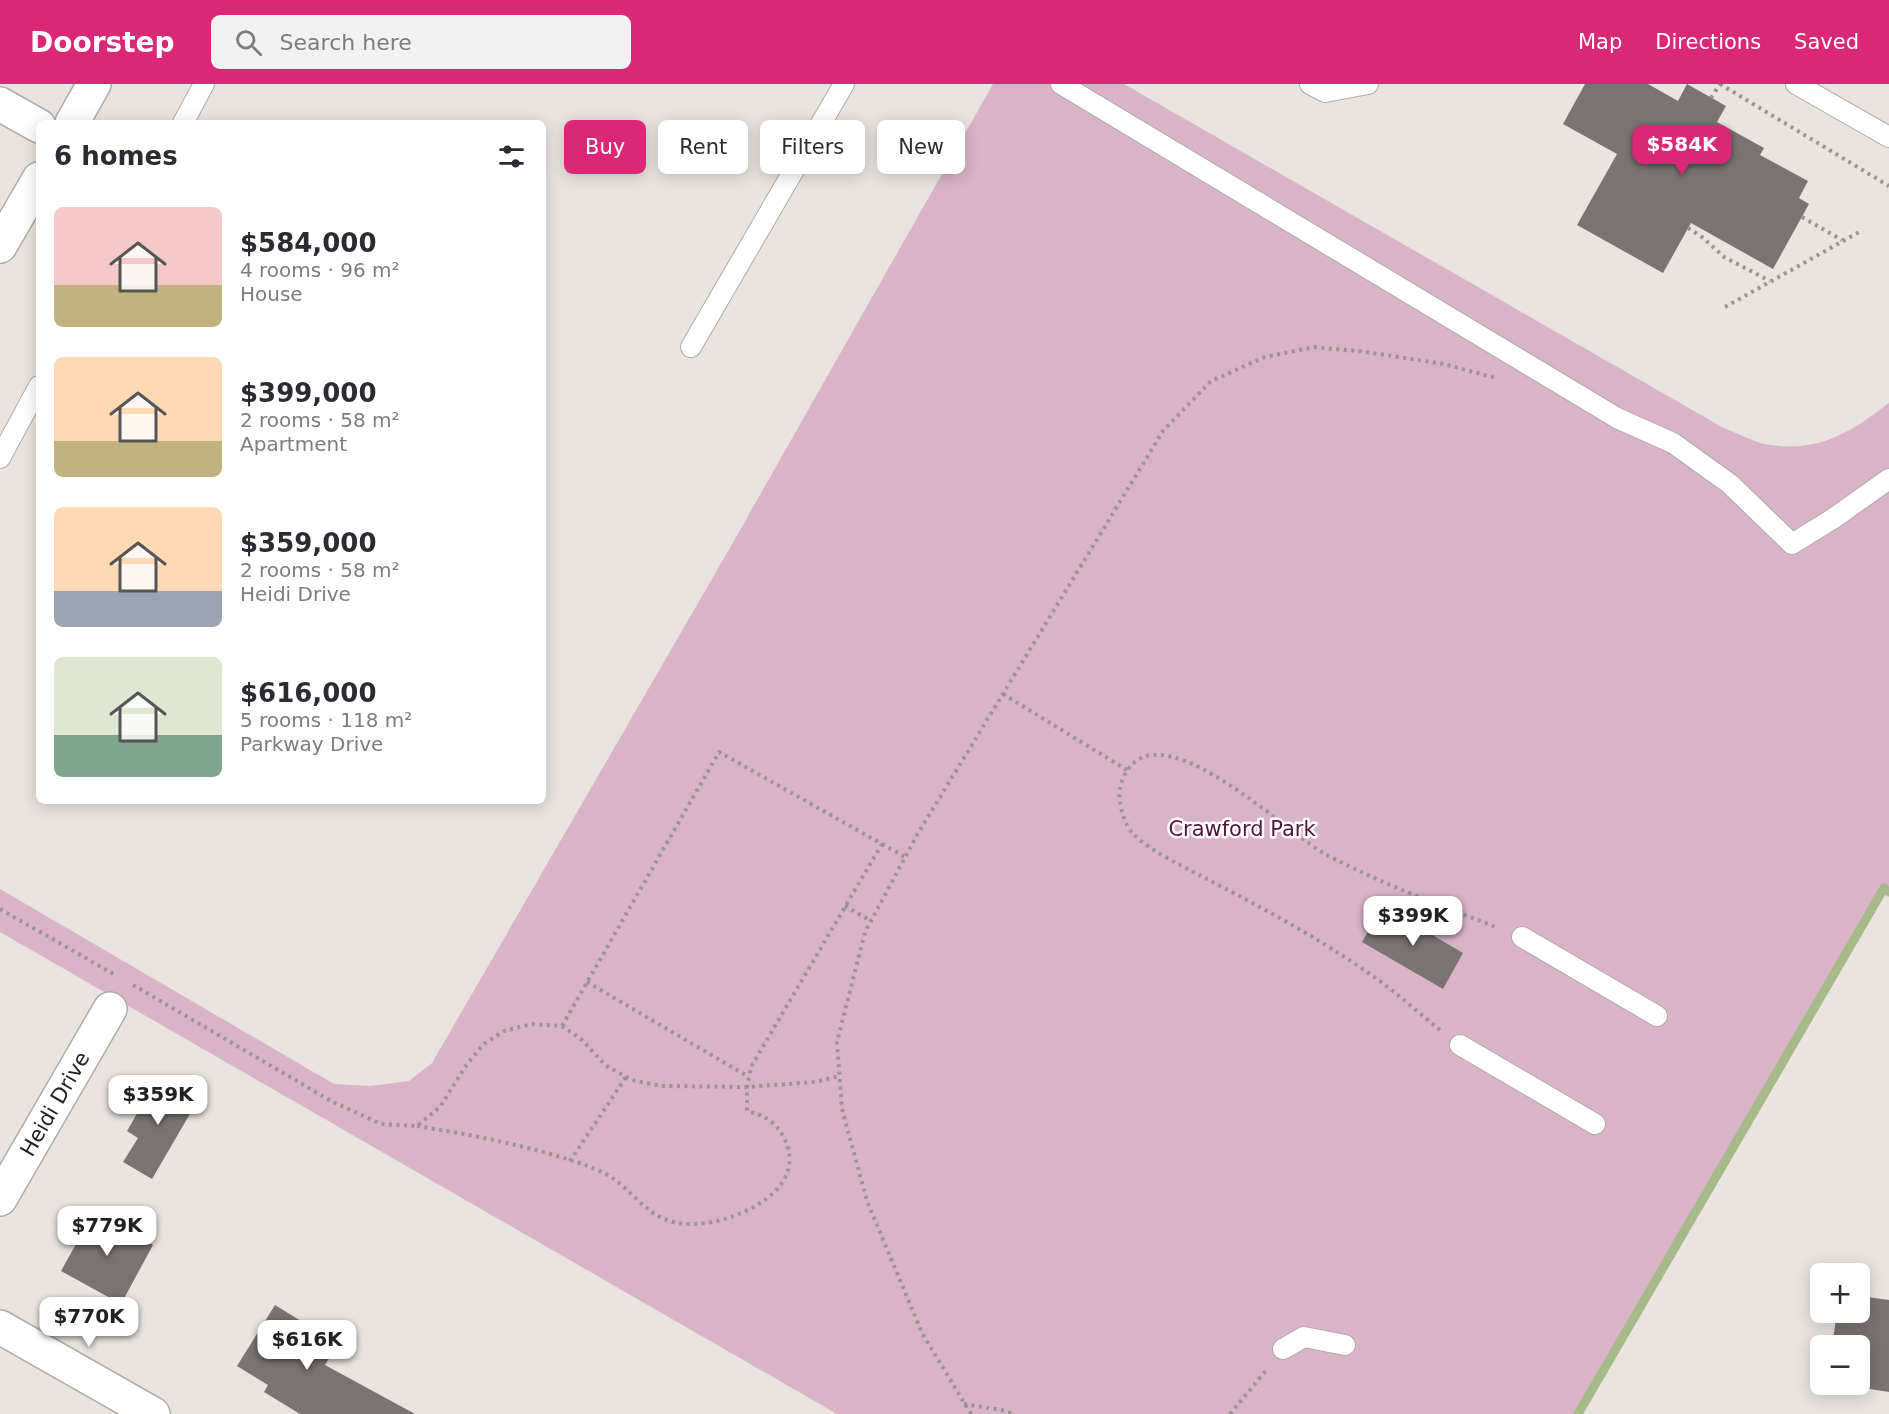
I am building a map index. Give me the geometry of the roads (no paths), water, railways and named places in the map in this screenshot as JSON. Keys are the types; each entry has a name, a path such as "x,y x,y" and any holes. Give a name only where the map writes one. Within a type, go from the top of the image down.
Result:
{"street":[{"path":"74,120 94,84"},
{"path":"0,104 36,124"},
{"path":"0,246 36,184"},
{"name":"Heidi Drive","path":"0,1199 110,1009"},
{"path":"0,1327 153,1414"}],"lane":[{"path":"185,120 204,84"},
{"path":"691,346 844,84"},
{"path":"1061,84 1617,418 1673,443 1730,484 1792,544 1889,479"},
{"path":"1310,84 1325,92 1368,84"},
{"path":"1796,84 1889,137"},
{"path":"0,458 36,392"},
{"path":"1522,938 1657,1016"},
{"path":"1460,1045 1594,1124"},
{"path":"1283,1349 1304,1337 1345,1345"}],"waterway":[{"path":"1578,1414 1884,888 1889,892"}],"park label":[{"name":"Crawford Park","path":"1242,829"}]}
